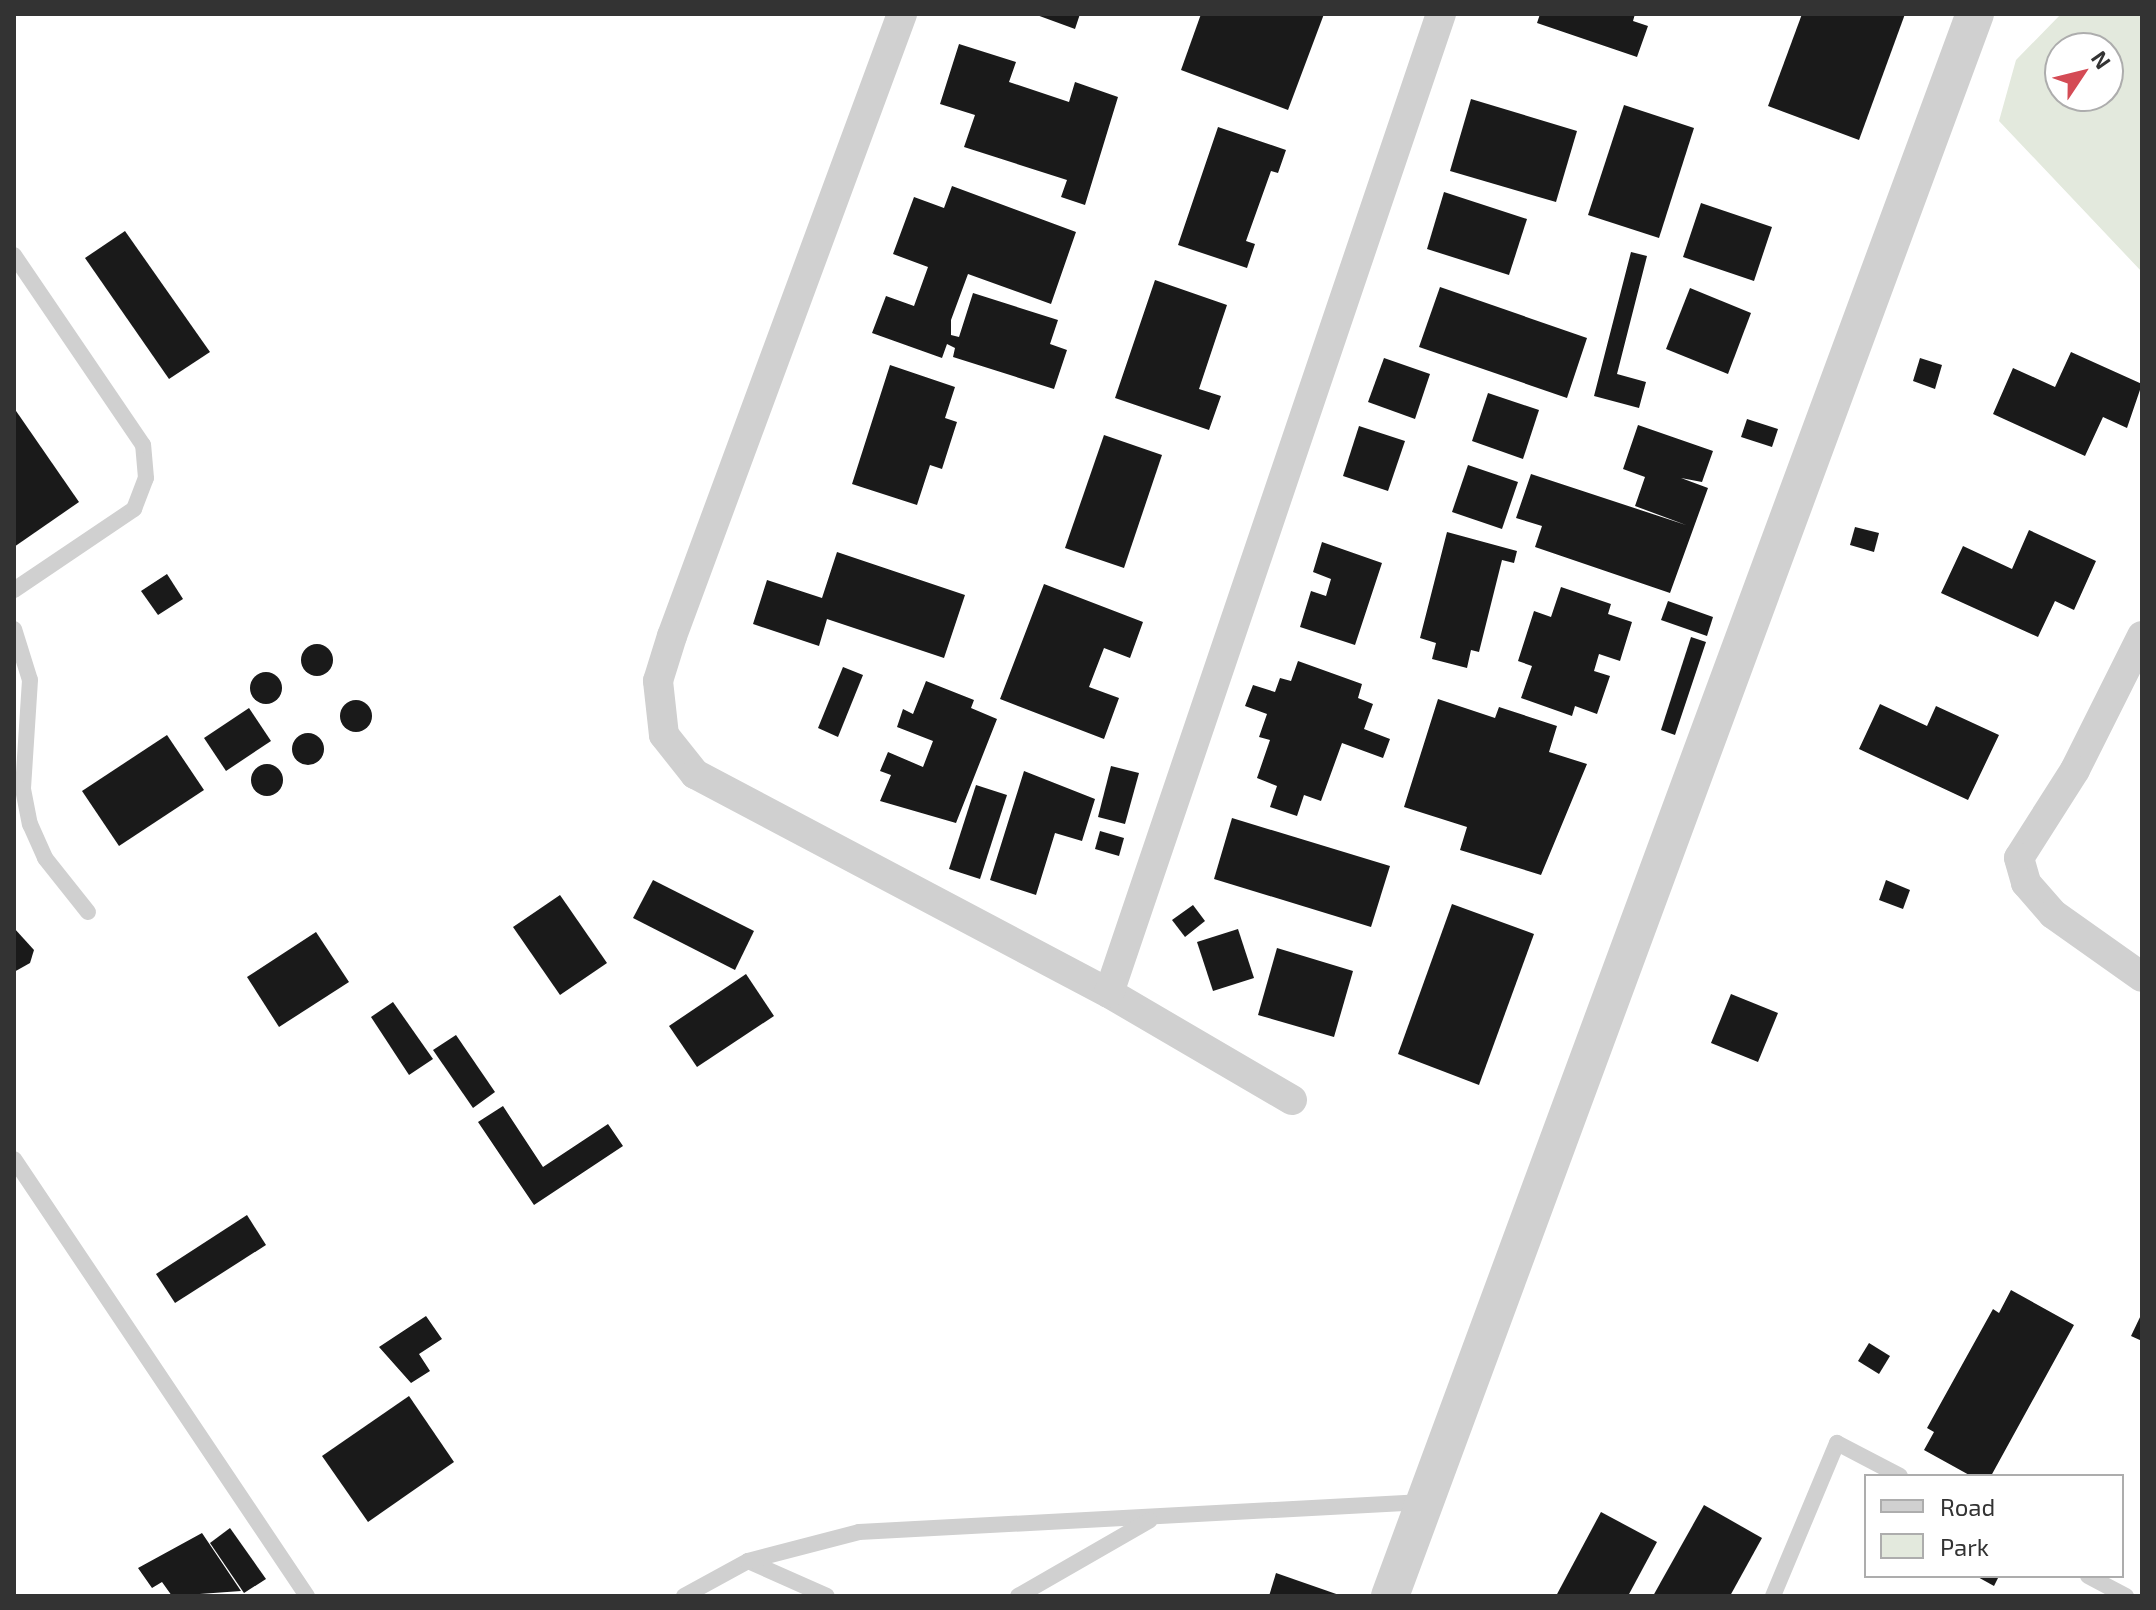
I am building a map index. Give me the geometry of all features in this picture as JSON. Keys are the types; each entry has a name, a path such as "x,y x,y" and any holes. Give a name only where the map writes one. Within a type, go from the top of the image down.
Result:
{"street":[{"path":"902,14 672,636 658,681 664,735 695,774 1109,993 1292,1100"},
{"path":"1109,993 1441,14"},
{"path":"1390,1596 1423,1502 1522,1254 1975,14"},
{"path":"2142,636 2075,770 2019,858 2026,883 2053,914 2142,977"}],"lane":[{"path":"14,255 143,445 146,478 134,509 14,590"},
{"path":"14,629 30,680 23,789 30,824 45,858 88,912"},
{"path":"14,1159 307,1596"},
{"path":"1773,1596 1837,1443 1896,1474"},
{"path":"684,1596 748,1561 859,1532 1423,1502"},
{"path":"1018,1596 1155,1517"},
{"path":"748,1561 827,1596"},
{"path":"2092,1578 2126,1596"}],"green space":[{"path":"2061,14 2142,14 2142,272 1999,121 2016,60"}],"building":[{"path":"1034,14 1080,14 1075,29"},
{"path":"1201,14 1324,14 1288,110 1181,70"},
{"path":"1540,14 1635,14 1633,21 1648,26 1637,57 1537,23"},
{"path":"1802,14 1905,14 1859,140 1768,106"},
{"path":"959,44 1016,62 1009,82 1069,102 1075,82 1118,97 1085,205 1061,197 1067,180 964,147 975,115 940,104"},
{"path":"1471,99 1577,131 1556,202 1450,171"},
{"path":"1624,105 1694,128 1659,238 1588,215"},
{"path":"1218,127 1286,150 1278,173 1271,171 1246,241 1255,244 1247,268 1178,245"},
{"path":"952,186 1076,232 1051,304 968,274 951,320 951,335 959,337 973,293 1058,320 1050,344 1067,350 1054,389 953,357 955,348 947,344 942,358 872,333 886,296 914,306 928,267 893,254 914,197 944,208"},
{"path":"1444,192 1527,219 1509,275 1427,249"},
{"path":"1701,203 1772,227 1754,281 1683,257"},
{"path":"125,231 210,352 169,379 85,258"},
{"path":"1631,252 1647,256 1617,374 1646,382 1639,408 1594,396"},
{"path":"1155,280 1227,305 1199,389 1221,396 1209,430 1115,398"},
{"path":"1440,287 1587,338 1567,398 1419,347"},
{"path":"1690,288 1751,313 1728,374 1666,349"},
{"path":"2071,352 2142,384 2127,428 2103,417 2085,456 1993,414 2013,368 2055,387"},
{"path":"1384,358 1430,374 1415,419 1368,402"},
{"path":"1920,358 1942,365 1935,389 1913,381"},
{"path":"890,365 955,387 945,418 957,422 942,469 930,465 917,505 852,484"},
{"path":"1488,393 1539,410 1523,459 1472,441"},
{"path":"14,408 79,502 14,547"},
{"path":"1747,419 1778,429 1772,447 1741,437"},
{"path":"1638,425 1713,451 1702,482 1681,478 1708,488 1670,593 1535,547 1542,526 1516,518 1531,474 1686,525 1635,506 1645,477 1623,469"},
{"path":"1359,426 1405,441 1388,491 1343,476"},
{"path":"1104,435 1162,455 1124,568 1065,548"},
{"path":"1468,465 1518,482 1502,529 1452,512"},
{"path":"1855,527 1879,533 1874,552 1850,545"},
{"path":"2029,530 2096,561 2074,610 2055,601 2038,637 1941,593 1963,546 2012,569"},
{"path":"1447,532 1517,551 1514,563 1502,560 1479,652 1471,650 1467,668 1432,659 1436,643 1420,638"},
{"path":"1322,542 1382,563 1355,645 1300,627 1311,591 1326,596 1331,579 1313,572"},
{"path":"837,552 965,595 944,658 827,619 819,646 753,624 767,580 822,598"},
{"path":"167,574 183,599 158,615 141,591"},
{"path":"1044,584 1143,622 1130,658 1104,648 1089,687 1119,698 1104,739 1000,699"},
{"path":"1561,587 1611,604 1608,614 1632,622 1620,661 1599,654 1594,671 1610,676 1597,714 1575,706 1572,716 1521,698 1532,666 1518,661 1534,611 1551,617"},
{"path":"1668,601 1713,617 1707,636 1661,620"},
{"path":"1691,637 1706,642 1675,735 1661,730"},
{"path":"317,644 328,649 333,660 328,671 317,676 306,671 301,660 306,649"},
{"path":"1298,661 1362,684 1358,698 1373,704 1364,729 1390,739 1383,758 1342,743 1321,801 1304,795 1297,816 1270,807 1277,786 1257,778 1270,740 1259,737 1267,714 1245,706 1253,685 1275,692 1280,678 1291,681"},
{"path":"843,667 863,675 838,737 818,728"},
{"path":"266,672 277,677 282,688 277,699 266,704 255,699 250,688 255,677"},
{"path":"926,681 974,700 971,708 997,719 956,823 880,801 891,775 880,771 888,752 923,767 933,741 897,727 903,709 913,714"},
{"path":"1438,699 1495,718 1499,707 1557,726 1549,752 1587,764 1541,875 1460,850 1467,827 1404,807"},
{"path":"356,700 367,705 372,716 367,727 356,732 345,727 340,716 345,705"},
{"path":"1880,704 1927,726 1936,706 1999,735 1968,800 1859,749"},
{"path":"249,708 271,741 226,771 204,738"},
{"path":"308,733 319,738 324,749 319,760 308,765 297,760 292,749 297,738"},
{"path":"167,735 204,790 119,846 82,791"},
{"path":"267,764 278,769 283,780 278,791 267,796 256,791 251,780 256,769"},
{"path":"1111,766 1139,773 1125,824 1098,817"},
{"path":"1024,771 1095,799 1082,841 1055,833 1036,895 990,880"},
{"path":"976,785 1007,795 980,879 949,869"},
{"path":"1232,818 1390,866 1371,927 1214,879"},
{"path":"1100,831 1124,838 1119,856 1095,849"},
{"path":"653,880 754,931 735,970 633,918"},
{"path":"1886,880 1910,890 1903,909 1879,900"},
{"path":"560,895 607,963 560,995 513,927"},
{"path":"1452,904 1534,934 1479,1085 1398,1054"},
{"path":"1193,905 1205,921 1185,937 1172,920"},
{"path":"14,928 34,950 30,963 14,972"},
{"path":"1238,929 1254,978 1213,991 1197,942"},
{"path":"316,932 349,982 279,1027 247,977"},
{"path":"1277,948 1353,971 1334,1037 1258,1015"},
{"path":"746,974 774,1016 697,1067 669,1026"},
{"path":"1731,994 1778,1013 1758,1062 1711,1043"},
{"path":"393,1002 433,1059 409,1075 371,1017"},
{"path":"456,1035 495,1092 473,1108 433,1050"},
{"path":"503,1106 543,1167 608,1124 623,1146 534,1205 478,1122"},
{"path":"247,1215 266,1245 175,1303 156,1274"},
{"path":"2011,1290 2074,1325 1992,1474 1967,1474 1924,1450 1934,1432 1927,1428 1993,1309 1999,1313"},
{"path":"2142,1313 2142,1341 2131,1336"},
{"path":"426,1316 442,1339 419,1354 430,1371 411,1383 379,1347"},
{"path":"1869,1343 1890,1356 1879,1374 1858,1361"},
{"path":"409,1396 454,1462 368,1522 322,1456"},
{"path":"1704,1505 1762,1538 1730,1596 1653,1596"},
{"path":"1601,1512 1657,1542 1628,1596 1556,1596"},
{"path":"230,1528 266,1579 244,1593 210,1543"},
{"path":"202,1533 241,1591 172,1596 162,1582 152,1588 138,1568"},
{"path":"1276,1573 1342,1596 1269,1596"},
{"path":"1980,1578 1998,1578 1994,1586"}]}
